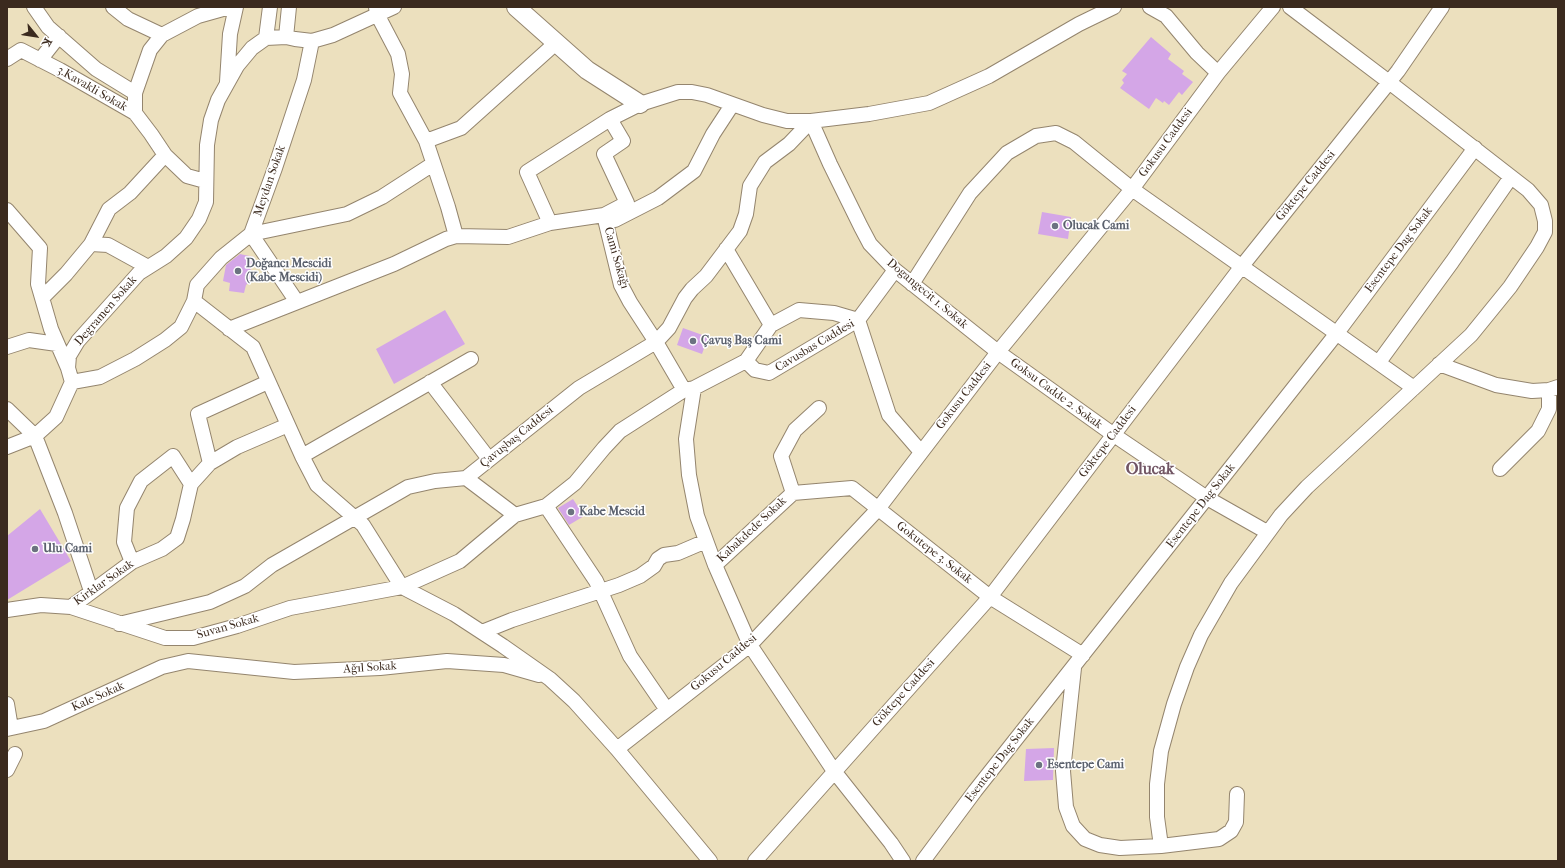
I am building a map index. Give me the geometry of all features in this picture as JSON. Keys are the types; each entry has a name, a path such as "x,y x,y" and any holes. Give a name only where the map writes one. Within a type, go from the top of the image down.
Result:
{"street":[{"path":"34,7 48,27 96,69 134,93"},
{"path":"113,7 128,19 162,35"},
{"path":"206,181 187,176 165,155 135,113 134,93 150,50 162,35 196,11 230,7"},
{"path":"226,86 230,34 236,7"},
{"path":"270,7 266,38 286,37 295,40 312,41 333,35 376,11 394,7"},
{"path":"286,37 289,7"},
{"path":"516,7 587,70 640,104"},
{"path":"550,223 527,172 610,118 640,104 678,92 692,92 763,115 787,121 811,121 869,114 929,103 989,76 1079,24 1114,7"},
{"path":"1150,7 1166,16 1197,53 1218,73"},
{"name":"Gokusu Caddesi","path":"617,749 750,645 878,509 998,352 1132,189 1218,73 1273,7"},
{"path":"1161,846 1157,817 1157,784 1161,751 1174,704 1201,635 1231,583 1267,532 1307,487 1471,335 1495,305 1537,247 1545,232 1545,221 1541,205 1528,190 1290,7"},
{"name":"Göktepe Caddesi","path":"755,861 990,597 1242,266 1389,82 1442,7"},
{"path":"376,11 398,54 402,74 400,93 426,141 456,236"},
{"path":"40,60 59,36"},
{"name":"Degramen Sokak","path":"68,368 69,356 78,341 139,273 166,256 186,238 199,219 206,202 207,145 211,120 218,100 238,66 252,48 266,38"},
{"name":"Meydan Sokak","path":"251,234 275,168 304,80 312,41"},
{"path":"426,141 461,128 557,42"},
{"name":"3.Kavakli Sokak","path":"7,59 21,50 60,70 135,113"},
{"path":"229,329 394,264 446,239 456,236 508,237 550,223 605,220 658,198 694,171 713,134 732,105"},
{"name":"Cami Sokağı","path":"610,118 623,141 604,154 627,203 605,220 621,285 630,302 656,342 689,389"},
{"name":"Çavuşbaş Caddesi","path":"466,478 579,388 656,342 669,328 692,288 706,276 740,231 746,214 750,186 765,162 789,144 811,121"},
{"name":"Dogangecit 1. Sokak","path":"811,121 830,164 870,244 895,270 998,352"},
{"path":"912,284 970,193 1007,153 1036,136 1056,133 1074,142 1132,189 1337,332 1414,388"},
{"name":"Esentepe Dag Sokak","path":"923,861 975,790 1074,667 1337,332 1475,148"},
{"path":"42,298 66,274 91,244 102,226 109,209 130,193 165,155"},
{"path":"72,382 100,377 135,360 165,340 181,327 194,301 197,285 221,258 251,234 347,214 382,197 433,164"},
{"path":"1379,362 1452,262 1511,177"},
{"path":"7,210 40,248 38,284 51,329 68,368 72,382 56,417 35,436 7,447"},
{"path":"251,234 297,302"},
{"path":"91,244 108,245 148,267"},
{"path":"726,249 771,325"},
{"name":"Cavusbas Caddesi","path":"746,361 755,370 769,373 858,320 895,270"},
{"path":"194,301 253,347 302,456 317,485 363,525 402,587 454,614 550,679 574,701 617,749 710,861"},
{"path":"402,587 460,561 515,515 546,506 575,483 620,430 689,389 746,361 759,340 771,325 785,316 799,310 834,313 858,320 889,415 921,452"},
{"path":"7,347 29,340 57,344"},
{"name":"Goksu Cadde 2. Sokak","path":"998,352 1114,435 1207,498 1267,532"},
{"path":"302,456 471,359"},
{"path":"1439,364 1496,385 1532,391 1554,388 1549,409 1538,431 1500,470"},
{"path":"210,463 198,414 268,382"},
{"path":"430,382 489,459"},
{"path":"689,389 686,440 689,475 697,516 715,565 750,645 834,771 892,843 903,861"},
{"path":"793,493 780,456 795,430 819,408"},
{"path":"7,409 35,436 65,513 91,591"},
{"path":"132,562 124,542 127,508 141,481 173,456 191,484 210,463 237,447 288,425"},
{"path":"120,624 210,602 245,586 272,564 408,487 435,480 466,478 515,515"},
{"name":"Kirklar Sokak","path":"70,607 132,562 162,549 177,538 184,519 191,484"},
{"name":"Kabakdede Sokak","path":"715,565 793,493 852,488 878,509"},
{"path":"546,506 596,581 630,656 667,710"},
{"name":"Gokutepe 3. Sokak","path":"878,509 990,597 1083,655"},
{"path":"482,632 512,620 601,591 640,576 654,566 658,559 664,555 678,553 706,541"},
{"name":"Suvan Sokak","path":"7,610 41,605 70,607 165,638 193,638 236,626 290,608 402,587"},
{"path":"184,638 188,661"},
{"name":"Ağıl Sokak","path":"188,661 294,672 380,668 447,661 504,665 550,679"},
{"name":"Kale Sokak","path":"9,729 44,721 162,667 188,661"},
{"path":"1074,667 1063,771 1066,807 1073,826 1085,839 1100,845 1120,848 1161,846 1219,839 1231,831 1236,822 1237,794"},
{"path":"7,704 9,729"},
{"path":"7,770 15,754"}],"building":[{"path":"1151,37 1171,54 1168,59 1184,71 1182,74 1193,82 1182,95 1179,92 1169,105 1156,98 1149,109 1120,88 1124,83 1122,80 1127,74 1122,71"},
{"name":"Olucak Cami","path":"1042,212 1071,217 1068,239 1038,234"},
{"name":"Doğancı Mescidi (Kabe Mescidi)","path":"240,254 254,257 253,264 250,267 252,280 246,285 244,293 229,291 230,283 223,281 226,265"},
{"path":"445,310 465,344 394,384 376,349"},
{"name":"Çavuş Baş Cami","path":"683,328 708,337 702,354 677,345"},
{"name":"Kabe Mescid","path":"573,499 584,516 569,525 558,508"},
{"name":"Ulu Cami","path":"40,509 71,561 7,600 7,536"},
{"name":"Esentepe Cami","path":"1054,748 1053,780 1024,781 1026,749"}],"place":[{"name":"Olucak Cami","path":"1055,226"},
{"name":"Doğancı Mescidi (Kabe Mescidi)","path":"238,271"},
{"name":"Çavuş Baş Cami","path":"693,341"},
{"name":"Kabe Mescid","path":"571,512"},
{"name":"Ulu Cami","path":"35,549"},
{"name":"Esentepe Cami","path":"1039,765"}],"district":[{"name":"Olucak","path":"1150,470"}]}
